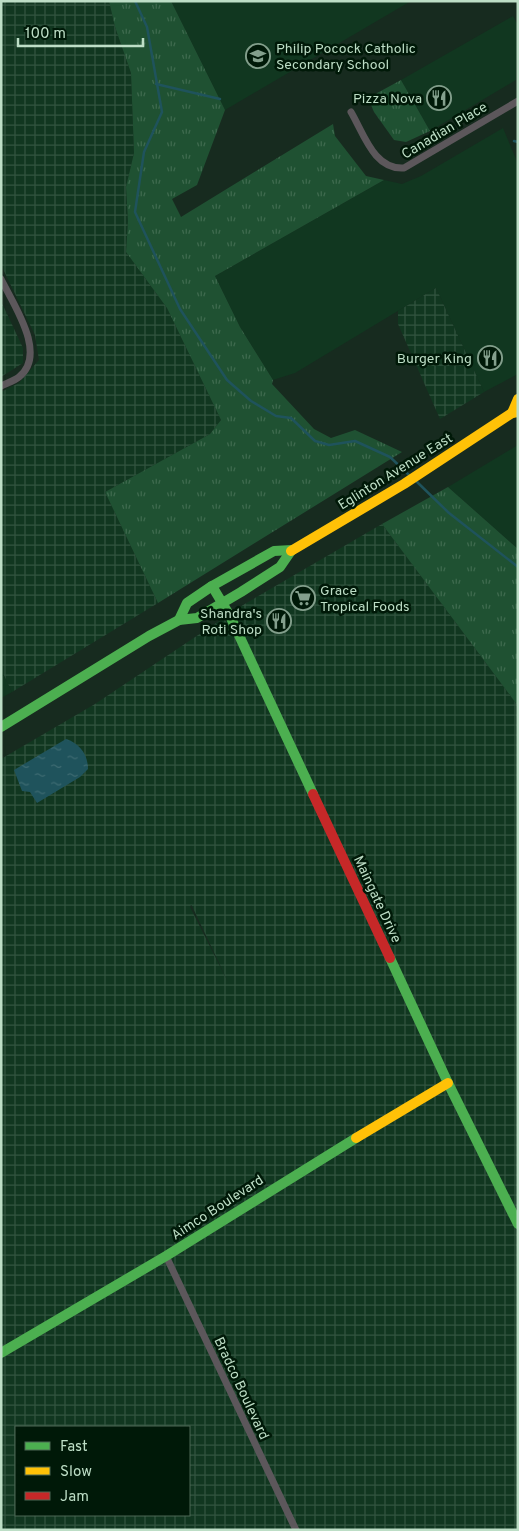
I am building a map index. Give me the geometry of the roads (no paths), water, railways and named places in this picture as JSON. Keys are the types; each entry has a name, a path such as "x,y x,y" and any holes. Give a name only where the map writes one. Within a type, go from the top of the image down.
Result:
{"street":[{"name":"Canadian Place","path":"352,112 378,160 393,168 404,168 518,101"},
{"path":"1,280 27,333 32,350 24,372 19,377 1,386"},
{"name":"Eglinton Avenue East","path":"1,727 179,620 197,618 280,567 292,550 404,484 515,413 518,399"},
{"name":"Eglinton Avenue East","path":"179,620 187,603 212,586 274,551 292,550"},
{"name":"Maingate Drive","path":"212,586 222,602 448,1083 518,1224"},
{"name":"Aimco Boulevard","path":"1,1353 166,1256 263,1194 448,1083"},
{"name":"Bradco Boulevard","path":"166,1256 296,1530"}],"water":[{"path":"66,739 75,743 82,750 88,764 88,769 80,777 37,803 30,792 22,791 14,770"}],"waterway":[{"path":"135,1 147,27 162,112 144,152 135,212 180,309 227,380 251,401 276,416 291,418 315,441 329,445 355,441 390,457 410,476"},
{"path":"156,84 220,99"},
{"path":"514,141 518,142"},
{"path":"416,481 449,513 518,567"}],"place":[{"name":"Philip Pocock Catholic Secondary School","path":"258,56"},
{"name":"Pizza Nova","path":"439,98"},
{"name":"Burger King","path":"490,358"},
{"name":"Grace Tropical Foods","path":"303,598"},
{"name":"Shandra's Roti Shop","path":"279,621"}]}
